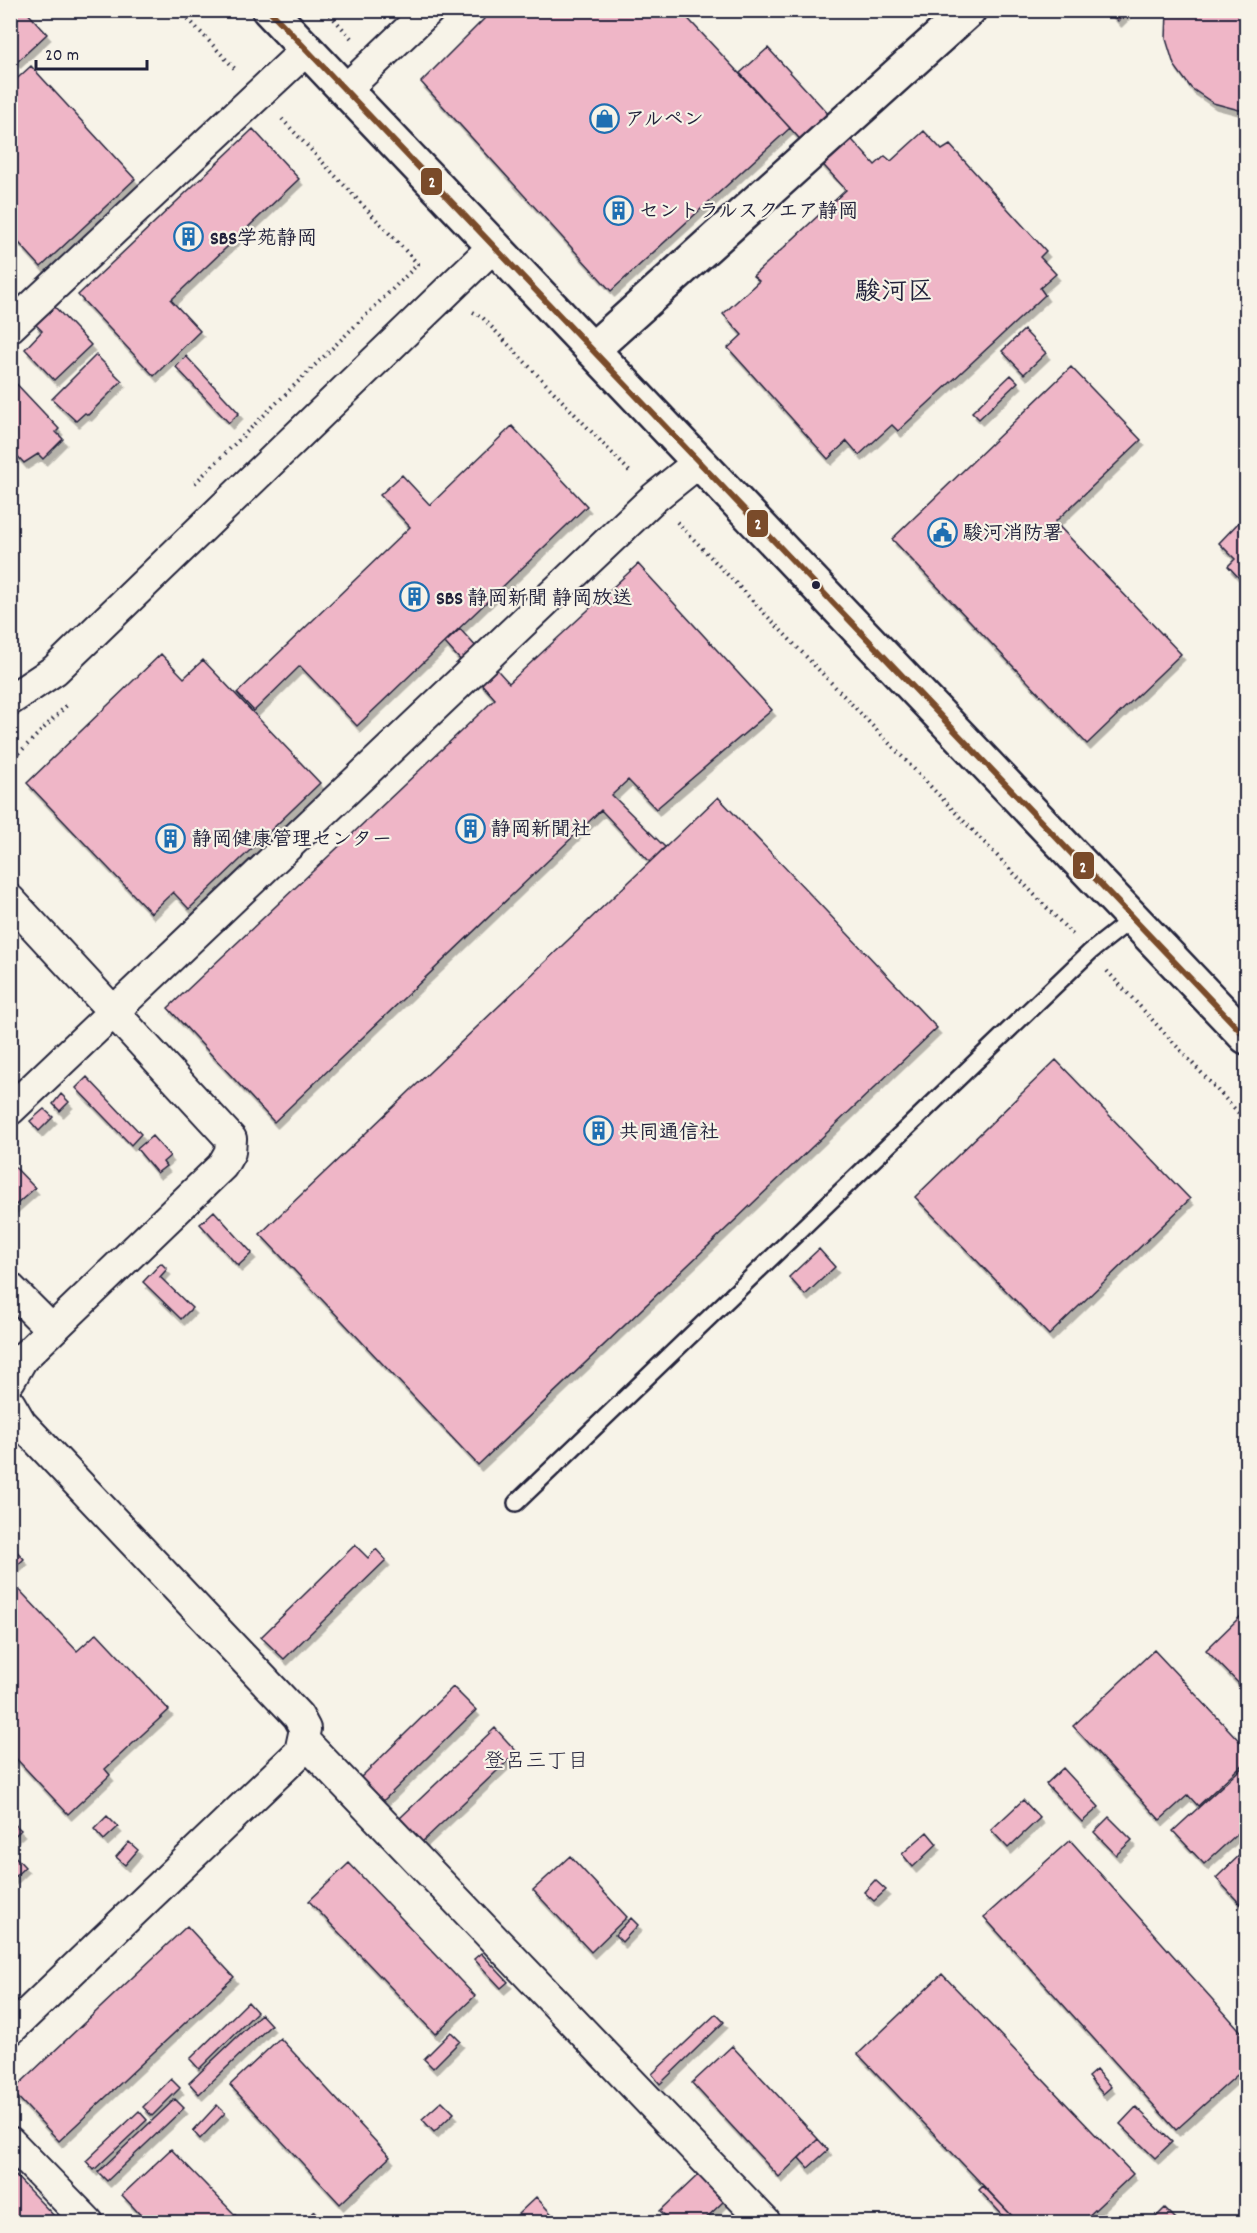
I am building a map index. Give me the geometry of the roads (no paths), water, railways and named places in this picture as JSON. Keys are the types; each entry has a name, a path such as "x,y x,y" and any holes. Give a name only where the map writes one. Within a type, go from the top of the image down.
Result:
{"street":[{"path":"269,10 1246,1037"},
{"path":"345,90 429,10"},
{"path":"592,350 969,10"},
{"path":"10,327 306,50"},
{"path":"10,700 55,670 494,246"},
{"path":"10,1110 366,775 654,498 699,462"},
{"path":"10,900 231,1139 230,1152 222,1166 51,1329 22,1359 10,1380"},
{"path":"10,1288 51,1329"},
{"path":"10,1404 21,1423 298,1716 305,1729 300,1752 10,2030"},
{"path":"304,1740 765,2223"},
{"path":"10,2142 88,2223"}],"lane":[{"path":"516,1503 1090,952 1133,918"}],"place":[{"name":"アルペン","path":"604,118"},
{"name":"セントラルスクエア静岡","path":"618,210"},
{"name":"SBS学苑静岡","path":"189,237"},
{"name":"駿河消防署","path":"942,532"},
{"name":"SBS 静岡新聞 静岡放送","path":"415,597"},
{"name":"静岡新聞社","path":"470,828"},
{"name":"静岡健康管理センター","path":"171,838"},
{"name":"共同通信社","path":"598,1131"}],"district":[{"name":"駿河区","path":"894,290"},
{"name":"登呂三丁目","path":"536,1760"}]}
